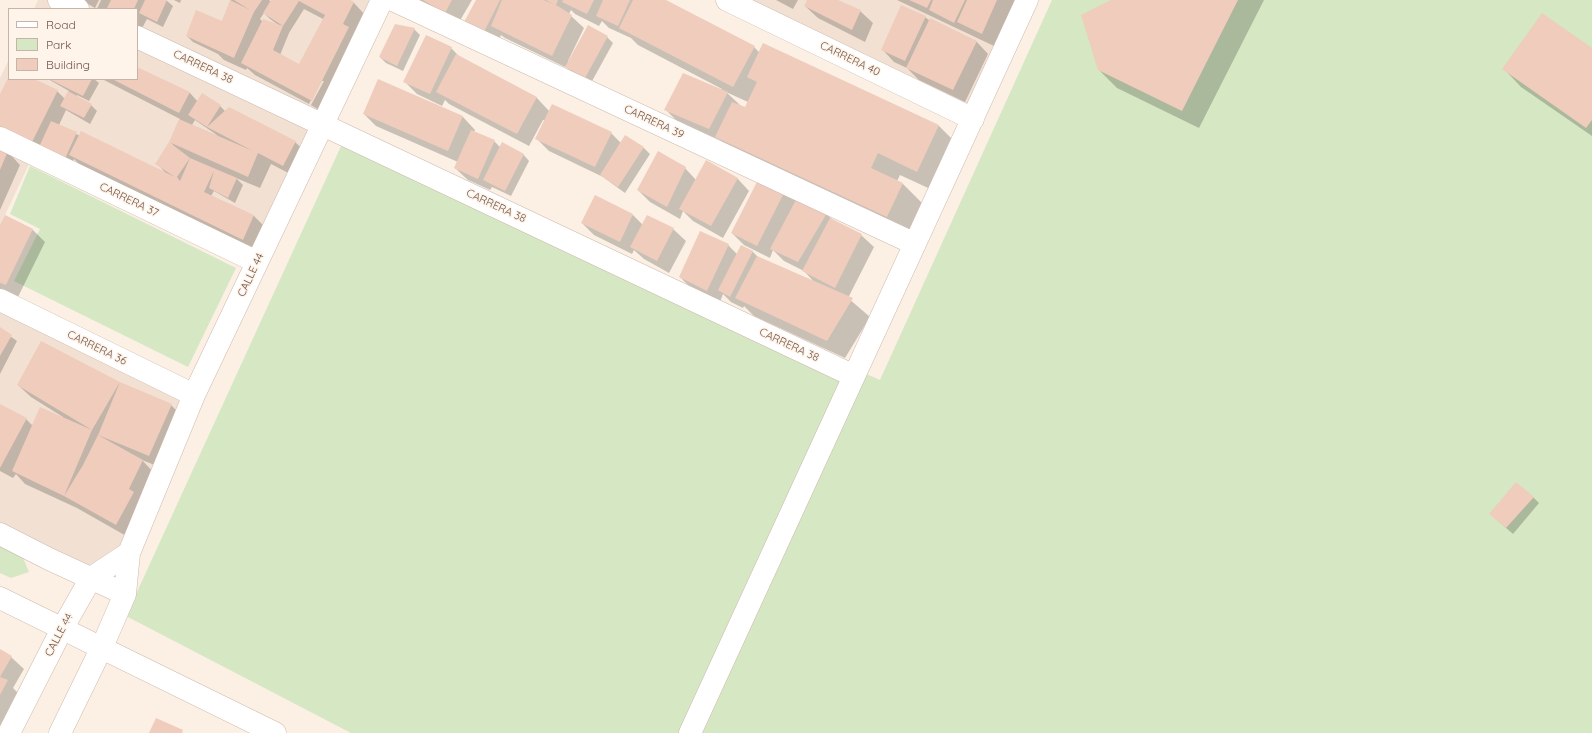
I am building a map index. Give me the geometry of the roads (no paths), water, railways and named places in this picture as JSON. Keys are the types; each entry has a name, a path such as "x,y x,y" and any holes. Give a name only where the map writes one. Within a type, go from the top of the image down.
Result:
{"street":[{"path":"59,0 76,8"},
{"name":"CALLE 44","path":"60,733 102,647 125,594 129,553 194,395 382,0"},
{"name":"CARRERA 39","path":"393,0 915,244"},
{"name":"CARRERA 40","path":"727,0 973,119"},
{"path":"690,733 1028,0"},
{"name":"CARRERA 38","path":"138,36 854,376"},
{"name":"CARRERA 37","path":"0,138 257,262"},
{"name":"CARRERA 36","path":"0,300 194,395"},
{"path":"0,534 49,559 125,594"},
{"name":"CALLE 44","path":"9,733 62,629 91,578 129,553"},
{"path":"0,598 275,733"}]}
